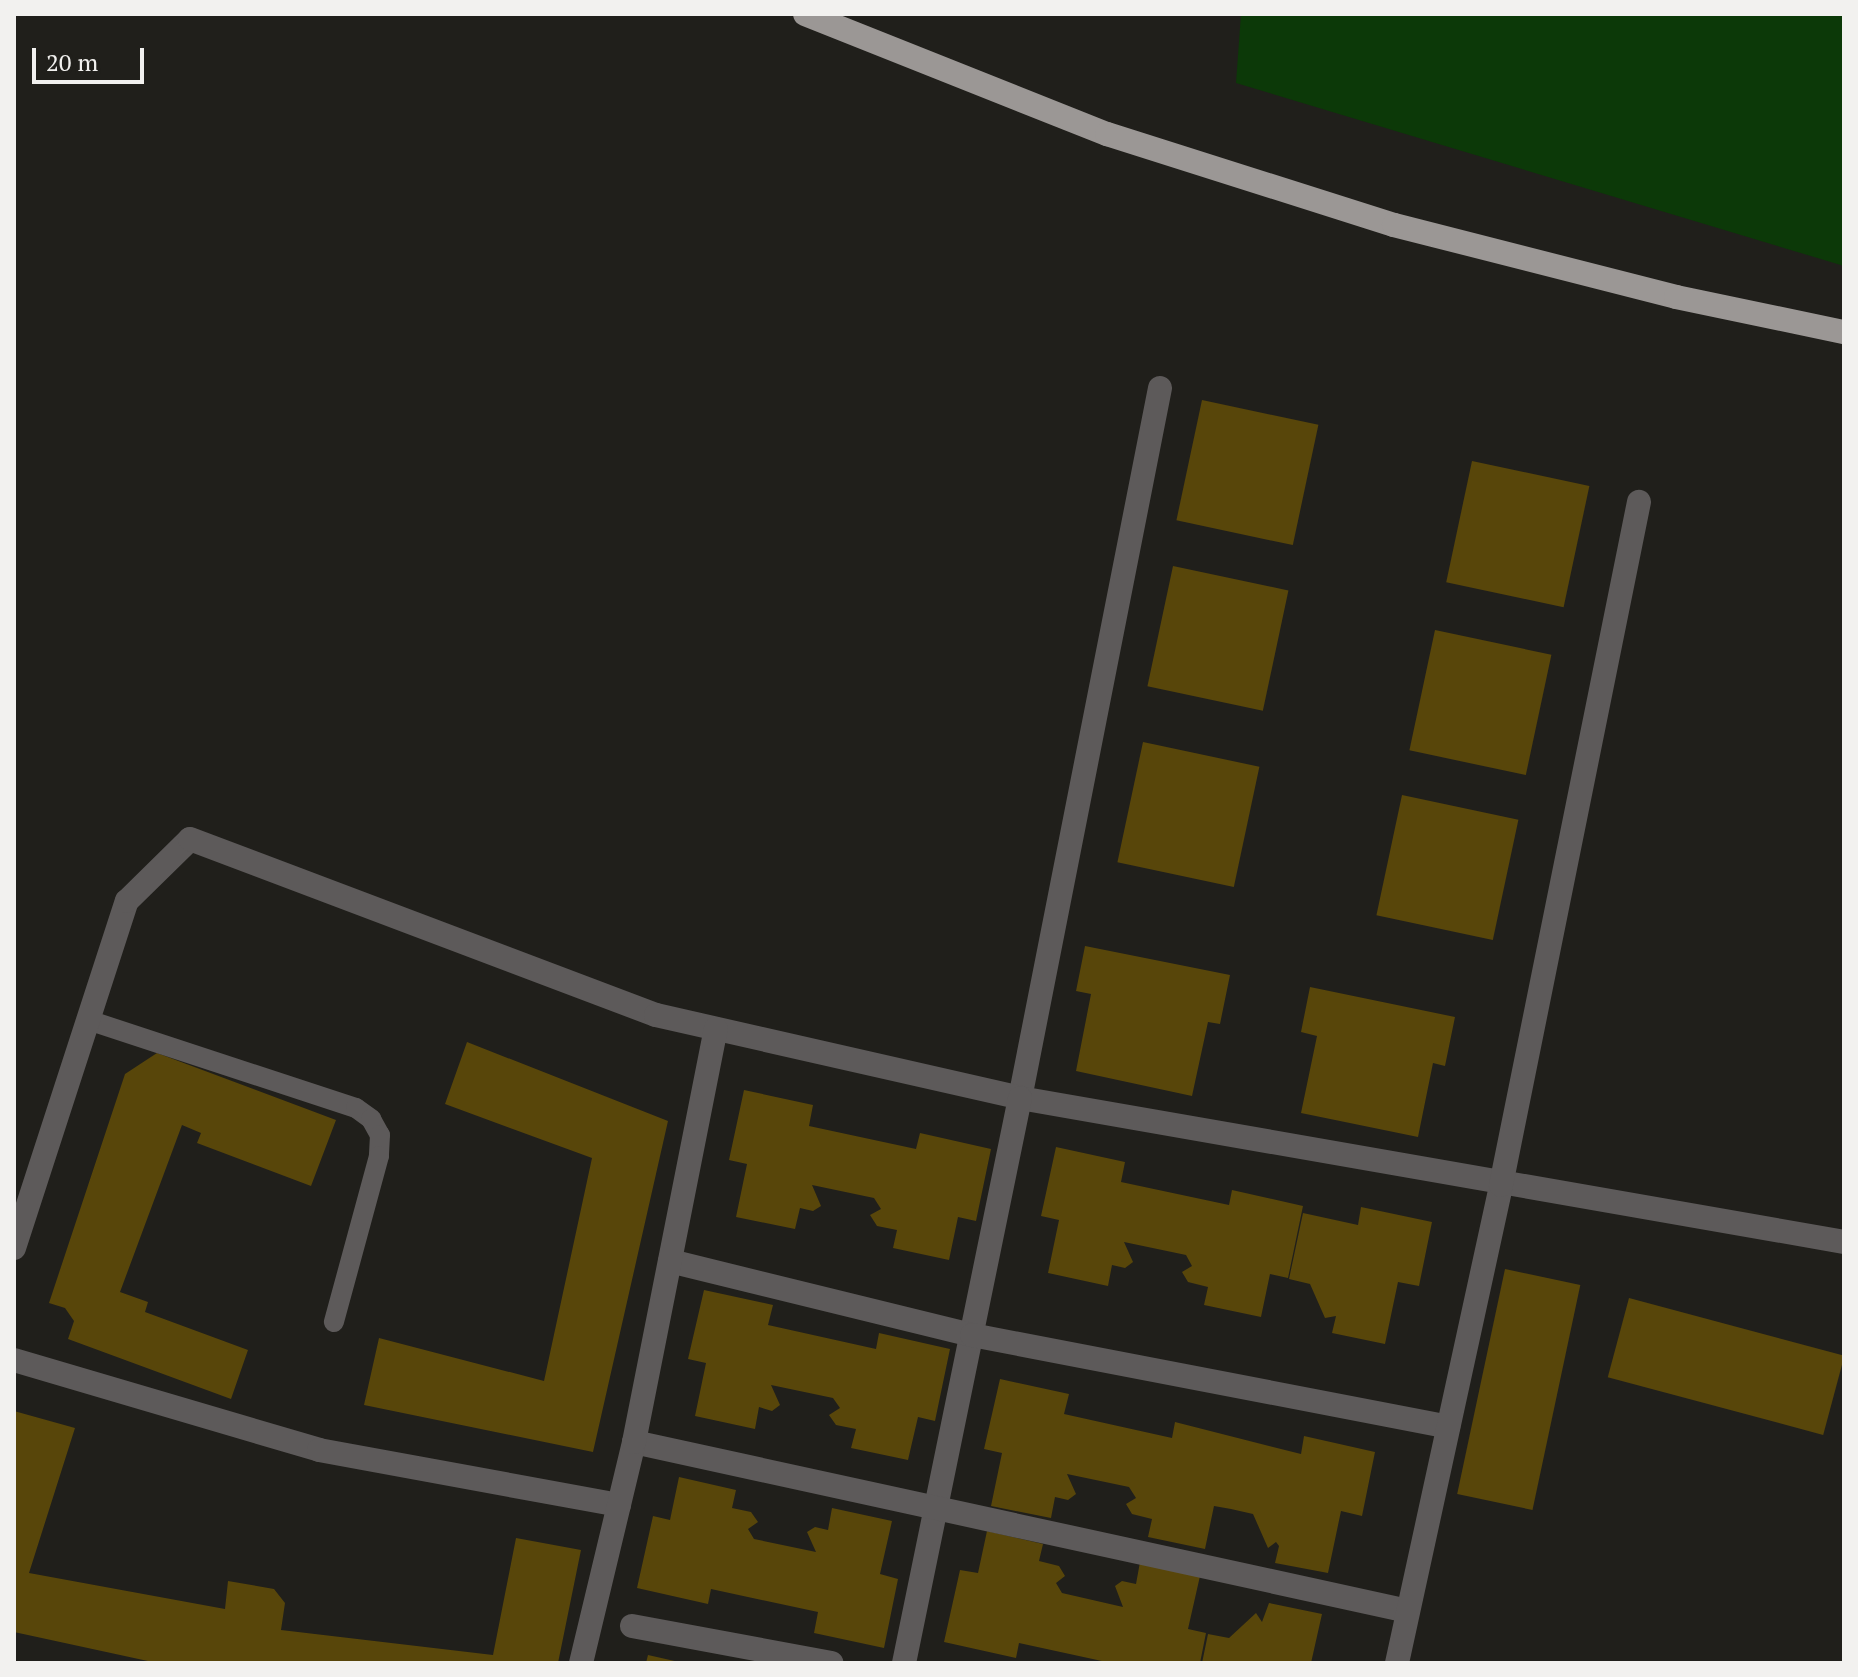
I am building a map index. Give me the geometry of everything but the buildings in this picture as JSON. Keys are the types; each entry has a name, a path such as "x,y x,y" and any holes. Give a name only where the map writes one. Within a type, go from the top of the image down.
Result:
{"main road":[{"path":"805,14 1107,134 1394,225 1676,297 1844,332"}],"street":[{"path":"904,1663 1020,1098 1160,388"},
{"path":"1397,1663 1501,1185 1639,502"},
{"path":"14,1248 127,901 190,839 656,1015 1020,1098 1501,1185 1844,1242"},
{"path":"581,1663 634,1442 716,1029"},
{"path":"670,1261 972,1335 1448,1427"},
{"path":"14,1360 319,1450 619,1505"},
{"path":"634,1442 1408,1611"},
{"path":"632,1626 832,1663"}],"lane":[{"path":"88,1020 356,1108 371,1119 380,1135 379,1156 334,1322"}],"green space":[{"path":"1241,14 1844,14 1844,266 1236,83"}]}
